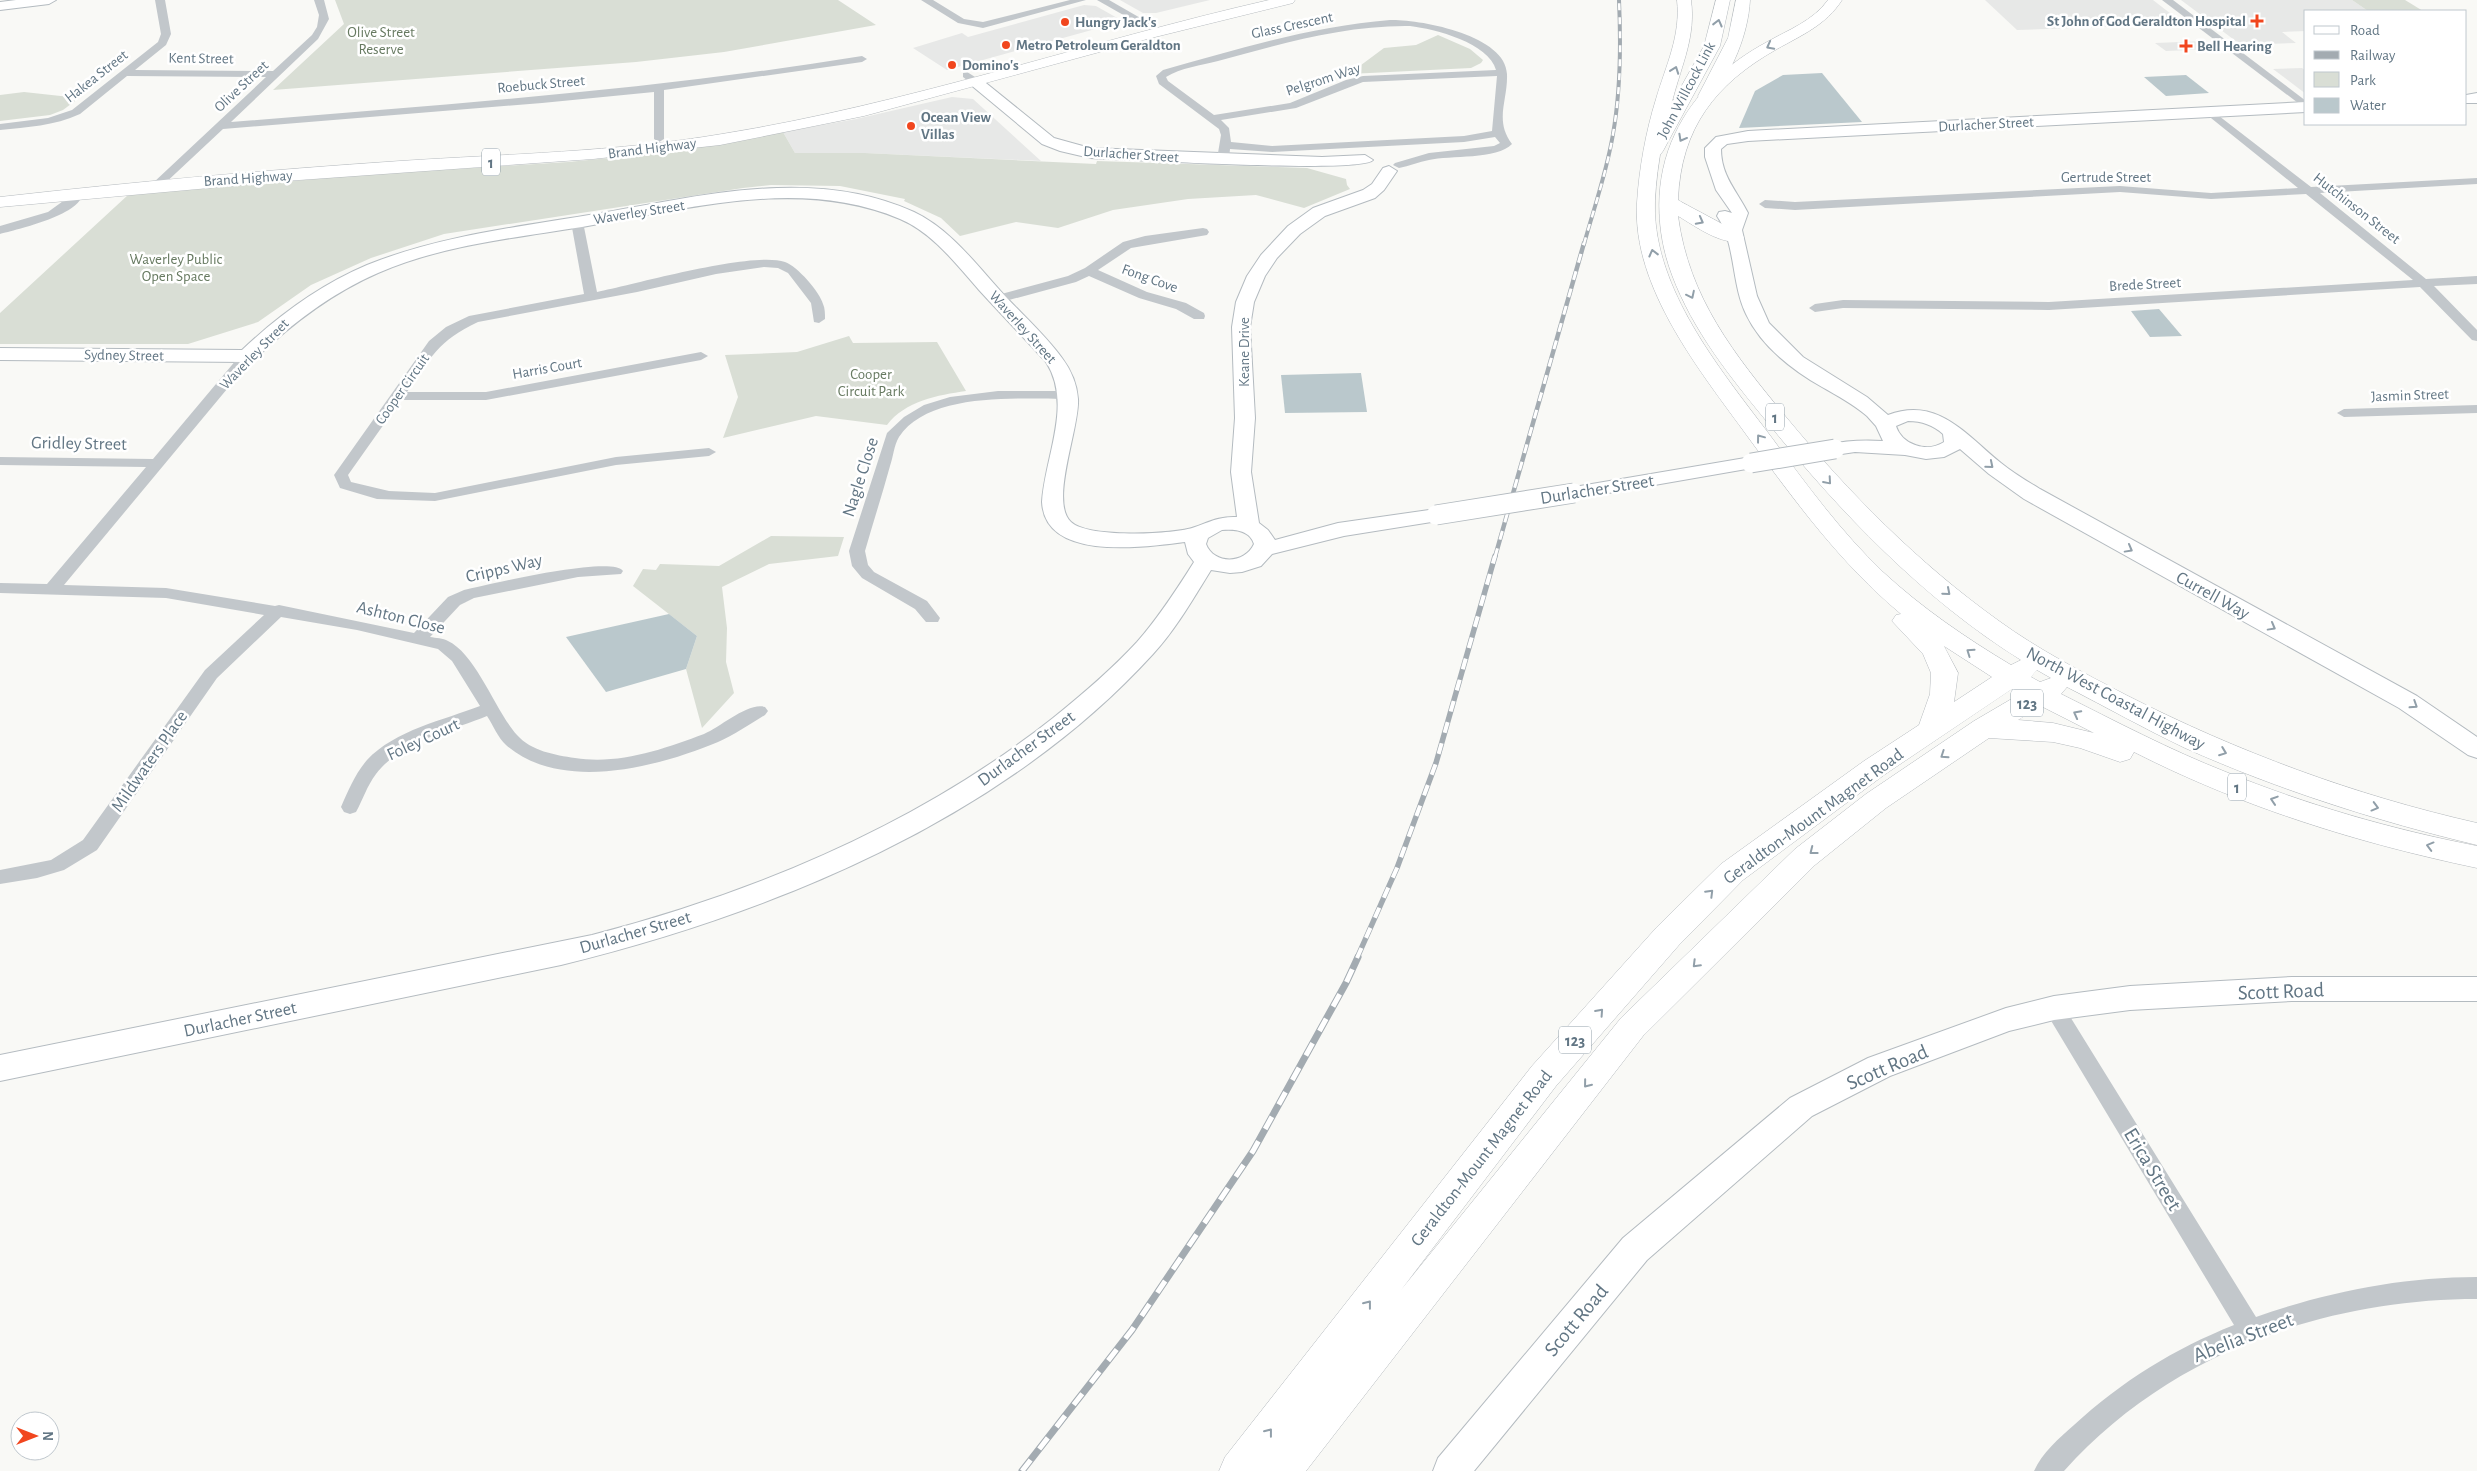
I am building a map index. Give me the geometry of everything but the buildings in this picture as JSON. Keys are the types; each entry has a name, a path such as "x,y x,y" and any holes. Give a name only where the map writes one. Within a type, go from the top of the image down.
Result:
{"main road":[{"name":"Brand Highway","path":"0,192 162,180 544,159 657,148 779,130 836,118 1242,0"},
{"name":"Brand Highway","path":"1152,27 1288,0"},
{"name":"1","path":"1654,151 1657,124 1687,29 1684,0"},
{"name":"John Willcock Link","path":"1654,151 1712,46 1723,0"},
{"name":"John Willcock Link","path":"1706,96 1723,67 1734,40 1743,13 1744,0"},
{"name":"1","path":"1706,96 1761,52 1813,23 1830,10 1835,0"},
{"name":"Brand Highway","path":"0,202 77,194 162,180 339,161 560,148 659,139 758,124 971,78"},
{"name":"North West Coastal Highway","path":"1706,96 1677,147 1670,176 1668,202 1671,237 1686,284 1707,329 1751,389 1831,484 1890,543 1953,598 2013,643 2069,677 2203,745 2347,799 2477,834"},
{"name":"North West Coastal Highway","path":"1654,151 1644,197 1647,232 1658,271 1675,314 1746,420 1810,504 1858,561 1927,622 1977,657 2081,717 2215,779 2339,822 2477,857"},
{"path":"1668,202 1695,219 1735,233"},
{"path":"1858,561 1880,597 1926,641 1941,664 1945,681 1931,731"},
{"name":"Geraldton-Mount Magnet Road","path":"1239,1471 1544,1076 1668,936 1732,872 1874,768 2039,659"},
{"name":"Geraldton-Mount Magnet Road","path":"1281,1471 1632,1028 1805,857 1876,801 1984,728 2069,677"},
{"path":"1984,728 2054,732 2093,742 2184,775 2215,779"}],"street":[{"path":"0,6 49,0"},
{"name":"Hakea Street","path":"0,127 65,118 76,112 162,43 166,34 160,0"},
{"name":"Olive Street","path":"162,180 315,37 323,26 325,17 319,0"},
{"path":"926,0 961,21 982,25 1081,0"},
{"path":"1102,0 1152,27"},
{"path":"2167,0 2304,105"},
{"name":"Glass Crescent","path":"1224,152 1226,136 1224,128 1163,82 1161,76 1167,72 1247,50 1363,25 1411,24 1448,32 1482,46 1495,56 1501,64 1502,73"},
{"name":"Roebuck Street","path":"220,126 659,90 862,59"},
{"name":"Kent Street","path":"126,72 275,74"},
{"path":"1394,164 1429,156 1496,149 1506,144 1498,133 1497,122 1502,73"},
{"name":"Pelgrom Way","path":"1213,119 1240,113 1292,106 1350,82 1363,79 1502,73"},
{"name":"Durlacher Street","path":"971,78 1048,141 1066,148 1125,155 1464,140 1498,133"},
{"path":"659,90 659,139"},
{"name":"Durlacher Street","path":"1855,446 1886,428 1874,410 1858,398 1808,370 1780,348 1757,321 1747,296 1735,233 1720,208 1724,190 1713,157 1713,148 1722,140 1748,136 2304,107"},
{"name":"Hutchinson Street","path":"2210,112 2424,283 2477,338"},
{"name":"Durlacher Street","path":"1224,152 1322,162 1345,167 1394,164"},
{"name":"Keane Drive","path":"1209,528 1234,497 1241,472 1245,418 1241,327 1245,302 1256,276 1270,255 1294,230 1319,212 1358,196 1369,194 1378,187 1394,164"},
{"path":"1358,196 1368,187 1367,166"},
{"name":"Gertrude Street","path":"1765,204 1795,206 2120,189 2191,196 2477,181"},
{"name":"Waverley Street","path":"52,589 247,356 279,324 340,284 374,269 446,245 733,197 774,194 802,193 861,200 908,215 936,232 1054,359 1065,375 1069,395 1053,497 1053,512 1060,524 1072,532 1113,542 1135,541 1209,528"},
{"path":"0,230 55,212 68,205 77,194"},
{"path":"577,222 591,296"},
{"path":"998,299 1072,279 1089,271 1127,244 1203,232"},
{"name":"Cooper Circuit","path":"709,452 616,461 434,497 411,498 359,491 345,485 341,475 434,344 451,330 474,319 637,288 716,270 764,264 781,265 792,270 817,302 819,318"},
{"name":"Fong Cove","path":"1089,271 1143,295 1181,306 1200,316"},
{"name":"Brede Street","path":"1815,308 1843,304 2049,306 2477,280"},
{"name":"Sydney Street","path":"0,354 247,356"},
{"name":"Harris Court","path":"397,396 486,396 701,356"},
{"name":"Nagle Close","path":"932,618 920,605 868,575 860,566 857,551 892,436 903,423 923,410 952,400 977,396 1069,395"},
{"name":"Durlacher Street","path":"1858,398 1925,417"},
{"name":"Jasmin Street","path":"2344,413 2477,409"},
{"path":"1907,448 1892,440 1886,428 1890,421 1898,417 1925,417"},
{"name":"Currell Way","path":"1925,417 1942,424 1996,470 2032,494 2408,702 2477,749"},
{"name":"Durlacher Street","path":"1257,536 1330,534 1338,530 1855,446 1907,448 1927,453 1944,451 1954,444 1954,434"},
{"name":"Gridley Street","path":"0,461 158,462"},
{"name":"Keane Drive","path":"1241,472 1257,536"},
{"path":"1234,523 1257,536 1255,559 1239,565 1218,565 1203,558 1195,544 1209,528 1234,523"},
{"name":"Waverley Street","path":"1135,541 1203,558"},
{"name":"Durlacher Street","path":"0,1068 538,958 622,938 728,905 828,865 917,820 1012,763 1092,700 1145,647 1182,601 1203,558"},
{"name":"Durlacher Street","path":"1182,601 1239,565"},
{"name":"Cripps Way","path":"419,638 454,602 470,594 578,572 615,571"},
{"name":"Ashton Close","path":"0,588 166,593 279,610 419,638 442,645 458,657 511,740 540,758 578,766 622,764 656,757 713,737 759,711"},
{"name":"Mildwaters Place","path":"0,876 53,868 72,860 90,844 211,674 279,610"},
{"name":"Foley Court","path":"350,807 360,782 376,761 402,744 490,708"},
{"name":"Scott Road","path":"1451,1471 1635,1249 1801,1107 1879,1066 2006,1020 2054,1008 2130,998 2292,989 2477,989"},
{"name":"Erica Street","path":"2054,1008 2251,1330"},
{"name":"Abelia Street","path":"2047,1471 2064,1452 2122,1400 2187,1358 2251,1330 2336,1305 2421,1290 2477,1288"}],"shaded area":[{"path":"1120,0 1210,0 1156,13 1143,13"},
{"path":"1985,0 2153,0 2184,24 2017,30"},
{"name":"St John of God Geraldton Hospital","path":"2181,0 2352,0 2367,10 2304,10 2304,31 2282,32 2296,43 2241,45"},
{"path":"1084,5 1096,6 1119,19 1117,23 947,70 913,48 962,33 968,37"},
{"name":"Bell Hearing","path":"2206,41 2216,49 2166,51 2155,43"},
{"path":"2273,69 2304,70 2304,92"},
{"name":"Ocean View Villas","path":"952,97 973,99 1041,161 865,153 795,153 783,132 856,119"}],"green space":[{"name":"Olive Street Reserve","path":"335,0 838,0 876,25 724,52 636,62 273,90 344,24"},
{"path":"2352,0 2405,0 2421,10 2367,10"},
{"path":"1438,35 1470,49 1483,60 1471,68 1349,74 1384,48 1416,45"},
{"path":"24,92 79,98 63,110 50,115 0,121 0,95"},
{"name":"Waverley Public Open Space","path":"783,132 795,153 865,153 1096,164 1097,161 1307,168 1346,179 1350,189 1304,208 1256,195 1188,199 1113,210 1058,228 1016,222 960,236 941,218 904,201 905,199 840,186 771,185 743,188 444,234 371,258 311,285 258,322 188,344 0,344 0,313 128,195 373,174 568,162 671,152"},
{"name":"Cooper Circuit Park","path":"849,336 853,343 937,342 966,391 923,400 903,410 887,425 816,416 723,438 738,397 725,355 797,352"},
{"path":"771,536 844,537 838,556 769,564 722,587 727,628 726,662 734,693 702,728 686,669 697,636 633,586 643,569 656,570 660,564 719,566"}],"water":[{"path":"1822,73 1862,122 1739,128 1755,91 1783,75"},
{"path":"2186,75 2209,93 2166,96 2144,77"},
{"path":"2159,309 2182,336 2150,337 2131,311"},
{"path":"1361,373 1367,412 1285,413 1281,375"},
{"path":"669,614 697,636 686,669 606,692 566,637"}],"railway":[{"path":"1584,244 1607,162 1616,117 1620,67 1619,0"},
{"path":"1495,557 1584,243"},
{"path":"1357,958 1397,868 1436,763 1495,556"},
{"path":"1022,1471 1132,1330 1253,1151 1346,983 1358,957"}],"place":[{"name":"St John of God Geraldton Hospital","path":"2257,21"},
{"name":"Hungry Jack's","path":"1065,22"},
{"name":"Metro Petroleum Geraldton","path":"1006,45"},
{"name":"Bell Hearing","path":"2186,46"},
{"name":"Domino's","path":"952,65"},
{"name":"Ocean View Villas","path":"911,126"}]}
